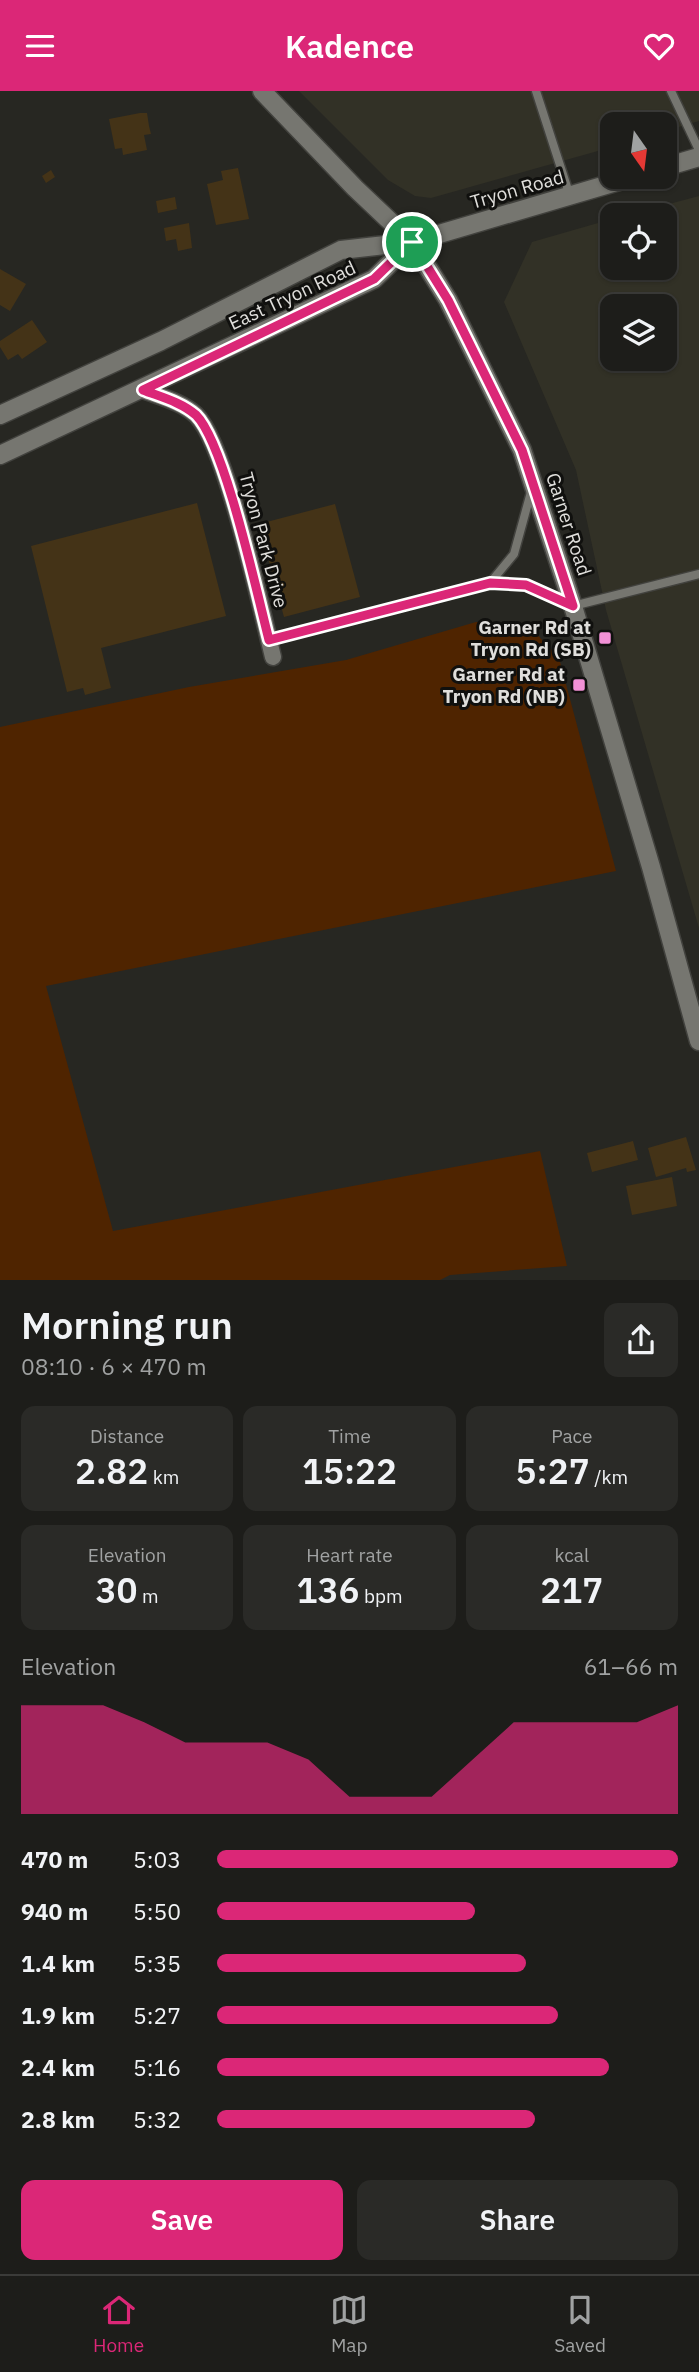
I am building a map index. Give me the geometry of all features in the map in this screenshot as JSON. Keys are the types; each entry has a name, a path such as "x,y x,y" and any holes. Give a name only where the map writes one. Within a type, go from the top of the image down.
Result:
{"main road":[{"name":"Garner Road","path":"262,91 355,188 412,242 448,300 522,450 573,606 694,1002 699,1041"},
{"path":"677,163 699,157"},
{"name":"Tryon Road","path":"412,242 600,186"},
{"name":"East Tryon Road","path":"0,455 374,279 412,242"},
{"name":"East Tryon Road","path":"0,415 161,341 341,250 412,242"}],"street":[{"name":"Tryon Park Drive","path":"143,390 185,406 199,418 222,466 274,657"}],"lane":[{"path":"536,91 569,195"},
{"path":"671,91 699,150"},
{"path":"490,583 514,554 534,481"},
{"path":"269,640 490,583 526,585 573,606 699,574"}],"shaded area":[{"path":"299,91 699,91 699,121 677,127 677,112 600,112 600,150 431,198 415,196 388,180"},
{"path":"699,196 699,928 606,610 576,470 504,302 532,242 600,222 600,280 677,280 677,203 673,203"},
{"path":"476,622 529,626 559,658 616,871 46,986 113,1231 540,1151 567,1266 450,1275 440,1280 0,1280 0,727 189,687 346,660"}],"building":[{"path":"147,113 151,134 144,135 147,150 123,155 122,148 115,149 109,119"},
{"path":"238,168 249,219 216,225 207,184 223,180 221,171"},
{"path":"51,170 55,177 46,183 42,176"},
{"path":"175,197 177,209 158,213 156,201"},
{"path":"189,223 192,248 178,251 176,239 166,241 164,228"},
{"path":"0,269 26,284 10,311 0,305"},
{"path":"32,320 47,342 22,359 18,354 8,360 0,347 0,341"},
{"path":"197,503 226,616 101,648 111,688 85,695 83,688 67,692 31,546"},
{"path":"335,504 360,597 284,617 259,524"},
{"path":"686,1137 696,1170 687,1172 686,1168 656,1177 648,1148"},
{"path":"633,1141 638,1160 592,1172 587,1153"},
{"path":"672,1177 677,1206 632,1215 626,1186"}],"place":[{"name":"Garner Rd at Tryon Rd (SB)","path":"605,638"},
{"name":"Garner Rd at Tryon Rd (NB)","path":"579,685"}],"route":[{"path":"412,242 448,300 522,450 573,606 526,585 490,583 269,640 222,466 199,418 185,406 143,390 374,279 412,242"}]}
